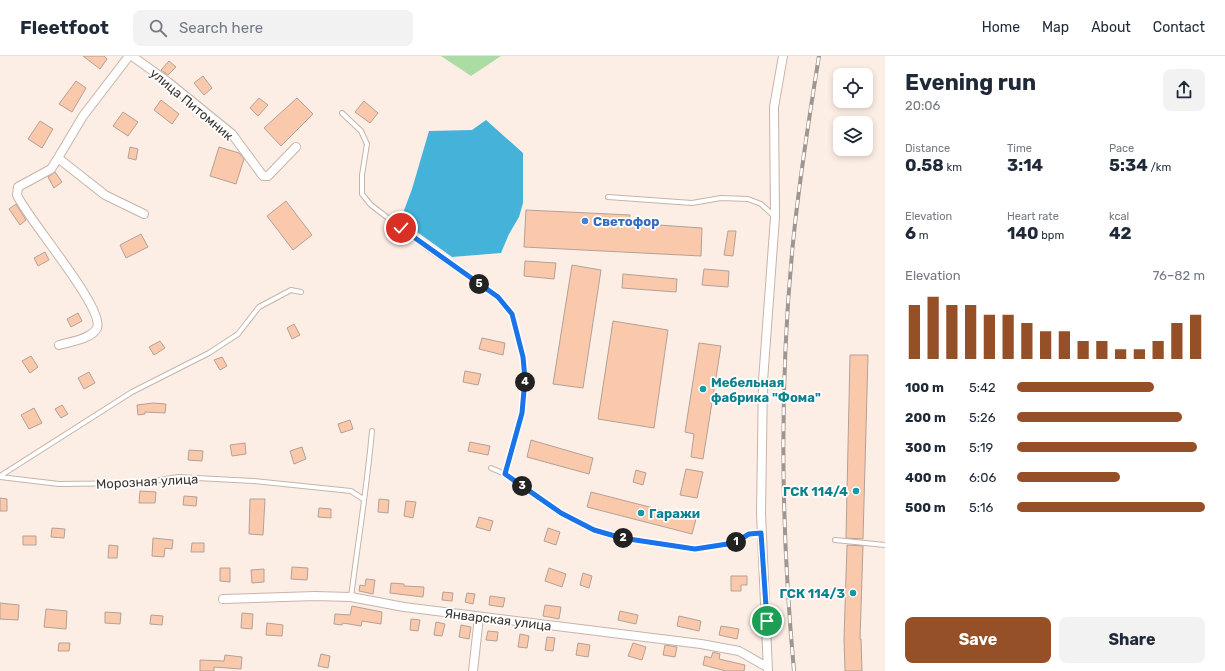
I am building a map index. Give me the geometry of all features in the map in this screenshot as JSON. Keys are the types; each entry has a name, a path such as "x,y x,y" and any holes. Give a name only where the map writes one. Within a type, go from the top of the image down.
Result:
{"street":[{"path":"59,345 92,334 97,327 97,318 82,289 48,242 17,195 18,187 51,169 83,116 129,56"},
{"name":"улица Питомник","path":"132,56 168,82 232,134 263,176 268,176 296,147"},
{"path":"768,669 761,533 763,381 775,217 774,107 783,56"},
{"path":"58,158 105,195 144,214"},
{"name":"Январская улица","path":"223,600 315,596 351,598 404,608 701,644 739,651 768,669"},
{"path":"473,671 479,617"}],"lane":[{"path":"342,113 361,131 367,144 362,175 362,194 371,205 431,251 498,297 512,314 523,357 525,379 522,413 505,474"},
{"path":"608,197 692,202 721,198 748,199 761,204 775,217"},
{"path":"0,476 132,392 208,353 238,334 259,307 291,290 301,292"},
{"path":"351,598 363,499 367,481 372,431"},
{"path":"491,468 505,474 561,513 594,530 622,538 695,549 734,543 749,534 761,533"},
{"name":"Морозная улица","path":"0,476 59,484 142,483 178,477 253,481 351,491 363,499"},
{"path":"835,540 885,544"}],"green space":[{"path":"441,56 501,56 471,76"}],"water":[{"path":"486,120 523,153 523,203 519,217 509,234 501,253 452,257 406,224 403,213 412,189 429,131 472,130"}],"building":[{"path":"83,56 104,56 107,59 100,69"},
{"path":"169,61 176,67 168,75 161,70"},
{"path":"203,76 212,88 204,95 194,83"},
{"path":"76,81 86,88 72,112 59,104"},
{"path":"259,98 268,105 258,116 250,108"},
{"path":"297,98 313,114 281,146 264,128"},
{"path":"161,100 179,114 172,124 154,110"},
{"path":"364,101 378,113 370,123 355,112"},
{"path":"123,112 138,122 128,136 113,126"},
{"path":"40,121 53,129 42,148 28,139"},
{"path":"130,147 138,149 136,160 128,158"},
{"path":"219,147 239,153 244,159 236,184 210,176"},
{"path":"55,172 62,182 54,188 48,177"},
{"path":"286,201 312,235 293,250 267,216"},
{"path":"16,204 26,220 20,225 9,209"},
{"path":"526,210 630,215 629,223 702,228 701,256 524,247"},
{"path":"728,231 736,231 733,256 724,255"},
{"path":"141,234 148,247 126,258 120,245"},
{"path":"45,252 49,260 38,266 34,258"},
{"path":"525,261 556,263 554,279 524,276"},
{"path":"572,265 601,270 583,388 553,384"},
{"path":"704,269 729,271 728,287 702,285"},
{"path":"623,274 677,279 676,292 622,288"},
{"path":"78,313 82,321 71,327 67,319"},
{"path":"613,321 668,330 654,428 598,419"},
{"path":"294,324 300,335 292,339 287,328"},
{"path":"482,338 505,343 503,355 479,349"},
{"path":"160,341 165,348 154,355 149,347"},
{"name":"Мебельная фабрика \"Фома\"","path":"699,343 721,346 703,459 691,457 694,434 685,432"},
{"path":"850,355 868,355 863,539 846,538"},
{"path":"31,356 38,367 30,373 22,361"},
{"path":"222,357 227,366 220,370 214,360"},
{"path":"465,371 481,374 478,385 463,382"},
{"path":"89,372 95,383 84,389 78,378"},
{"path":"153,403 166,404 165,413 145,412 145,414 138,415 137,405"},
{"path":"62,405 68,414 61,418 55,409"},
{"path":"34,408 42,423 29,429 21,415"},
{"path":"350,420 353,429 341,433 338,424"},
{"path":"531,440 593,458 589,474 527,457"},
{"path":"470,442 490,446 488,455 468,451"},
{"path":"245,443 246,454 232,456 230,445"},
{"path":"302,447 306,459 294,464 290,451"},
{"path":"189,450 203,451 202,461 188,460"},
{"path":"686,469 703,472 697,498 680,495"},
{"path":"636,470 646,473 643,485 633,482"},
{"path":"140,491 156,492 155,503 139,503"},
{"name":"Гаражи","path":"591,492 696,519 692,534 587,507"},
{"path":"184,496 197,497 196,506 183,505"},
{"path":"0,498 7,499 7,511 0,511"},
{"path":"250,499 265,499 263,535 249,534"},
{"path":"379,499 389,500 388,513 378,512"},
{"path":"406,501 416,502 413,518 404,516"},
{"path":"319,508 331,509 331,518 318,517"},
{"path":"479,517 493,521 490,531 476,527"},
{"path":"52,528 65,529 64,538 51,537"},
{"path":"548,528 560,532 556,545 544,541"},
{"path":"23,536 36,536 36,545 23,545"},
{"path":"153,538 173,540 172,549 165,548 164,557 152,556"},
{"path":"192,543 204,543 204,552 191,552"},
{"path":"109,545 118,546 117,558 108,558"},
{"name":"ГСК 114/3","path":"847,545 863,546 860,639 862,671 845,671 844,639"},
{"path":"292,567 308,568 307,580 291,579"},
{"path":"220,568 230,568 230,582 220,581"},
{"path":"549,568 566,574 562,587 545,581"},
{"path":"264,569 264,582 252,583 251,570"},
{"path":"583,573 592,576 589,588 580,585"},
{"path":"731,576 747,576 747,585 741,585 741,591 731,591"},
{"path":"366,579 375,580 373,594 359,591 360,585 365,586"},
{"path":"391,583 404,584 404,586 424,587 423,597 390,593"},
{"path":"443,592 453,593 452,601 442,600"},
{"path":"467,593 475,594 473,604 465,602"},
{"path":"490,596 505,598 503,607 489,605"},
{"path":"0,603 19,605 18,620 0,619"},
{"path":"545,605 561,607 559,619 543,616"},
{"path":"352,606 382,612 381,624 362,621 361,626 343,623 342,625 334,624 335,614 350,615"},
{"path":"46,609 67,611 66,629 44,627"},
{"path":"620,611 638,615 636,624 618,620"},
{"path":"105,612 121,613 120,624 105,623"},
{"path":"242,613 253,614 252,629 241,628"},
{"path":"151,615 163,616 162,625 150,624"},
{"path":"679,616 701,621 699,631 677,626"},
{"path":"411,619 420,620 418,631 410,630"},
{"path":"436,622 445,624 442,636 434,635"},
{"path":"267,623 283,625 282,636 266,635"},
{"path":"461,625 471,627 469,639 459,637"},
{"path":"721,626 739,629 737,639 719,635"},
{"path":"488,631 498,632 497,641 486,640"},
{"path":"520,634 529,636 527,648 518,647"},
{"path":"547,637 555,638 553,651 545,650"},
{"path":"59,643 70,643 69,651 58,651"},
{"path":"578,643 590,645 588,657 576,655"},
{"path":"633,643 646,647 642,660 628,656"},
{"path":"665,645 677,647 675,657 663,655"},
{"path":"713,652 720,654 719,659 745,665 744,671 726,671 703,665 705,656 711,658"},
{"path":"321,654 330,656 328,668 318,666"},
{"path":"225,655 242,657 241,669 214,667 214,671 200,671 200,660 224,661"}],"railway":[{"path":"794,671 786,564 784,511 783,457 785,350 795,220 804,150 819,56"}],"place":[{"name":"Светофор","path":"585,221"},
{"name":"Мебельная фабрика \"Фома\"","path":"703,389"},
{"name":"ГСК 114/4","path":"856,491"},
{"name":"Гаражи","path":"641,513"},
{"name":"ГСК 114/3","path":"853,593"}],"route":[{"path":"401,228 431,251 498,297 512,314 517,328 523,357 525,379 522,413 505,474 561,513 594,530 622,538 695,549 734,543 749,534 761,533 767,621"}]}
